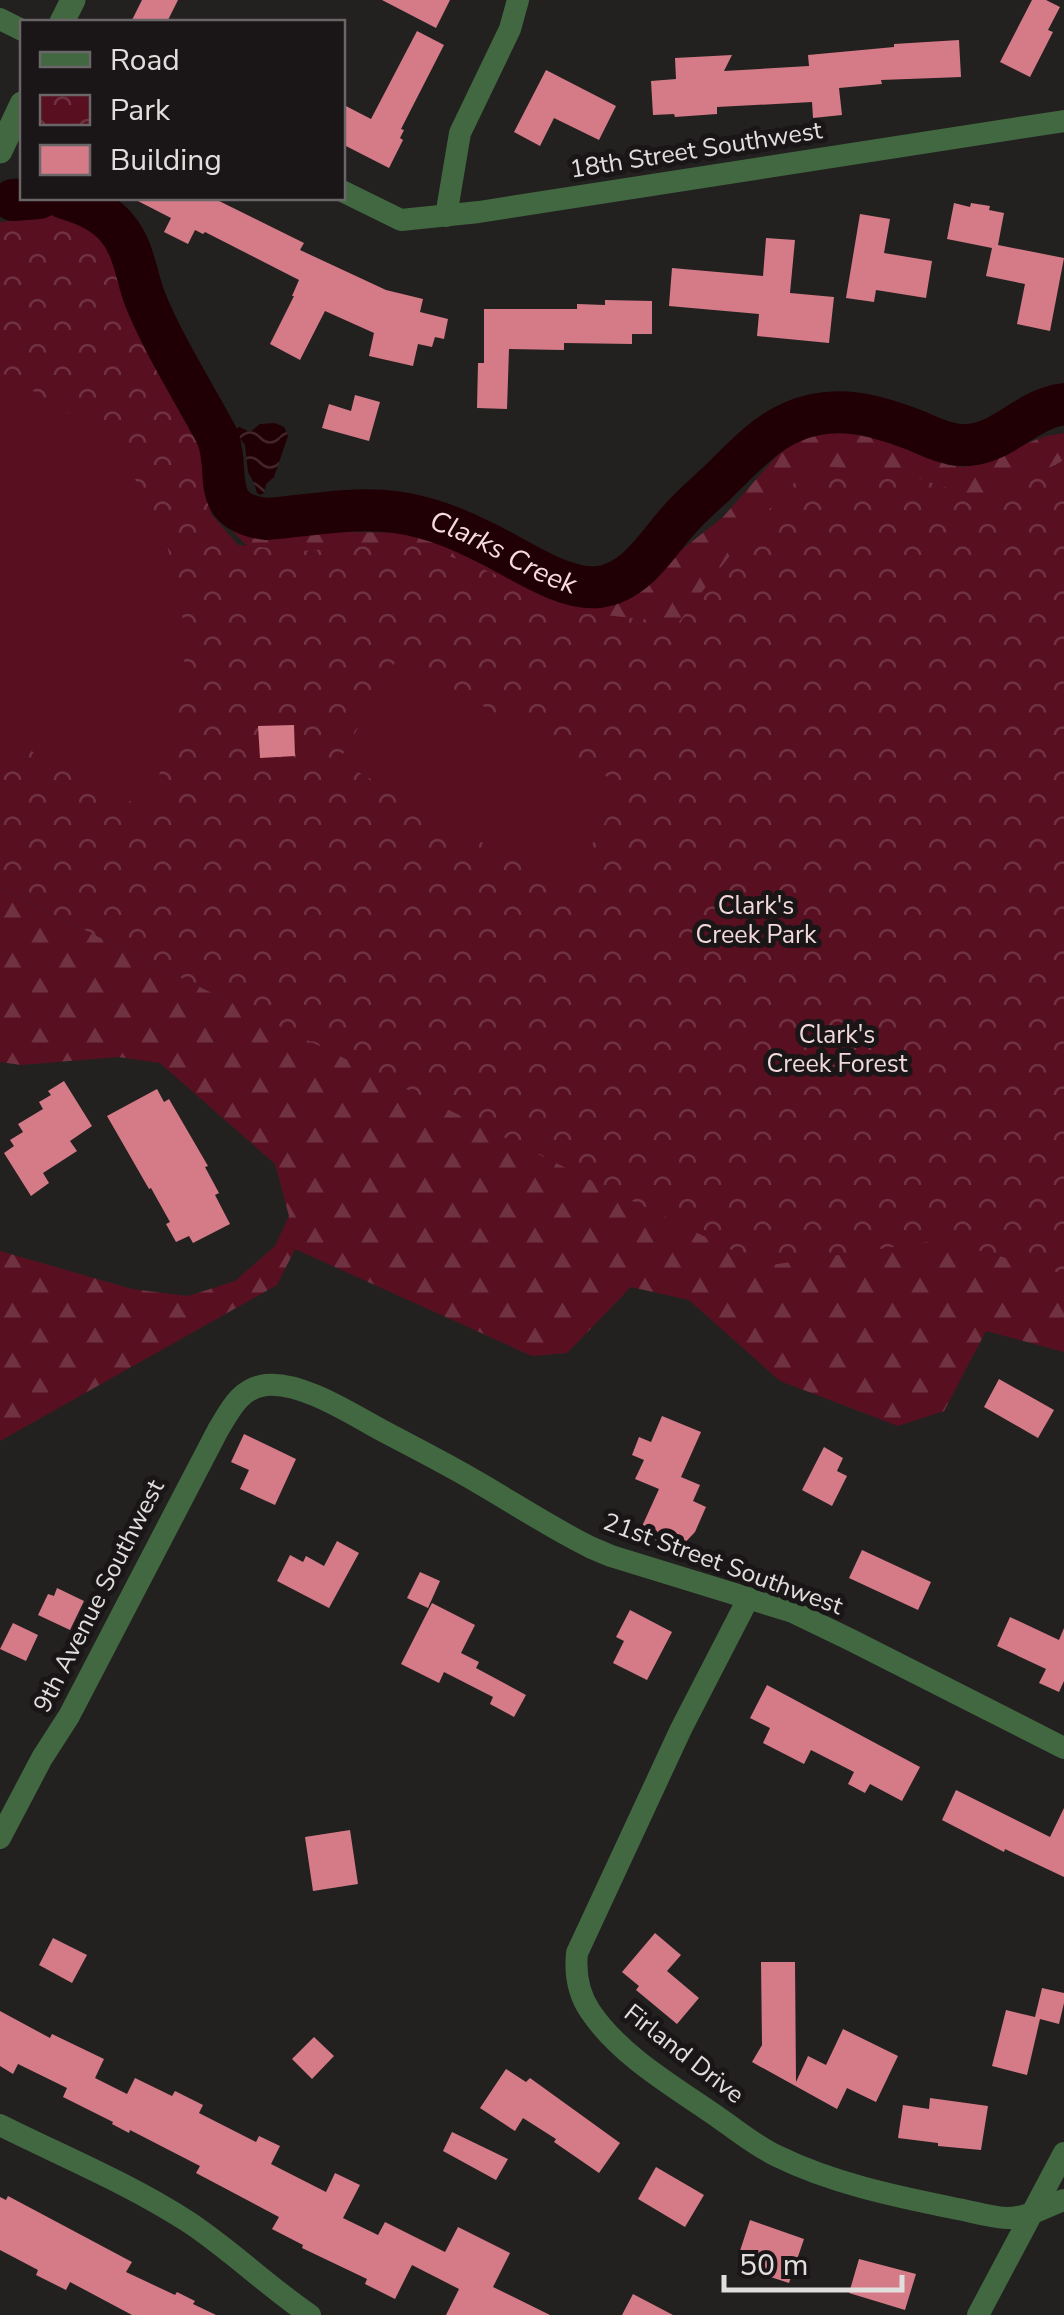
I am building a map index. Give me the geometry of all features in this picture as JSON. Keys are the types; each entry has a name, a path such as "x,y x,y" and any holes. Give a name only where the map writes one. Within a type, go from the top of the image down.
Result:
{"street":[{"path":"446,216 460,132 510,29 518,0"},
{"path":"0,151 20,108"},
{"name":"18th Street Southwest","path":"345,192 401,220 446,216 1064,121"},
{"name":"21st Street Southwest","path":"256,1387 288,1386 322,1399 568,1536 611,1556 792,1612 1064,1748"},
{"name":"9th Avenue Southwest","path":"0,1838 218,1430 240,1396 256,1387"},
{"name":"Firland Drive","path":"748,1599 673,1747 577,1953 581,1994 620,2046 680,2092 775,2155 842,2182 1004,2218 1032,2215 1064,2200"},
{"path":"0,2125 187,2221 310,2315"},
{"path":"978,2315 1064,2154"}],"green space":[{"name":"Clark's Creek Park","path":"63,212 92,221 107,233 121,257 137,307 207,434 212,453 213,494 220,511 234,526 248,532 288,536 424,533 563,594 597,598 632,588 646,578 723,517 784,448 807,434 837,430 871,435 948,465 965,467 1046,436 1064,433 1064,1352 986,1331 944,1411 898,1426 780,1381 689,1300 631,1287 567,1353 532,1356 295,1249 277,1285 0,1441 0,1251 132,1289 188,1296 235,1281 275,1246 289,1216 275,1164 160,1063 118,1057 21,1065 0,1062 0,888 251,1012 254,553 204,501 18,223"},
{"name":"Clark's Creek Park","path":"49,218 91,228 117,259 133,313 208,461 211,514 238,545 303,551 411,542 586,613 678,623 748,532 811,465 906,474 986,501 1064,460 1064,1274 941,1240 764,1266 0,888 0,222"},
{"path":"4,374 70,415 115,453 143,493 169,553 183,617 183,683 172,739 145,809 0,735 0,382"},
{"path":"398,657 625,787 566,890 339,761"}],"water":[{"path":"260,424 284,427 288,436 274,477 260,495 248,472 245,445 234,431 239,427 250,432"}],"building":[{"path":"142,0 178,0 168,20 132,20"},
{"path":"382,0 450,0 436,28"},
{"path":"1032,0 1046,0 1060,7 1048,30 1053,32 1030,77 1000,62"},
{"path":"417,31 444,45 401,129 403,140 389,168 345,146 345,106 371,119"},
{"path":"959,40 961,77 881,80 882,84 839,88 842,115 813,118 812,102 717,107 717,114 653,115 651,81 676,79 675,58 732,55 724,71 809,66 808,55"},
{"path":"546,70 616,106 599,140 554,118 540,146 514,132"},
{"path":"136,200 217,200 304,243 300,250 386,290 423,299 420,312 448,319 444,339 435,337 432,347 418,344 413,366 369,356 374,333 325,311 300,360 270,344 299,280 205,232 195,230 188,244 164,232 171,218"},
{"path":"954,203 990,206 989,210 1004,213 998,245 1064,258 1050,331 1017,324 1025,284 986,276 992,248 947,239"},
{"path":"860,214 890,219 884,253 932,261 926,298 876,290 874,302 846,298"},
{"path":"766,238 795,240 790,293 834,297 829,343 757,336 759,314 669,306 672,268 763,276"},
{"path":"605,300 652,301 652,334 632,334 632,344 564,343 564,350 509,349 507,409 477,408 478,363 484,363 484,309 577,309 577,304 605,305"},
{"path":"355,395 380,402 369,441 322,428 329,404 351,411"},
{"path":"294,725 295,756 260,758 258,726"},
{"path":"64,1081 92,1126 70,1141 77,1151 43,1173 49,1183 31,1196 4,1153 14,1146 10,1140 23,1132 18,1124 43,1109 39,1102"},
{"path":"157,1089 164,1102 169,1099 208,1166 205,1167 219,1193 215,1195 230,1224 193,1243 189,1236 176,1242 166,1224 170,1222 107,1116"},
{"path":"999,1379 1054,1410 1038,1438 984,1407"},
{"path":"662,1416 701,1432 681,1477 700,1485 693,1501 706,1507 695,1532 678,1550 639,1533 659,1489 635,1479 644,1460 632,1455 639,1437 651,1442"},
{"path":"244,1434 296,1459 275,1505 240,1489 249,1470 231,1462"},
{"path":"824,1447 843,1458 837,1471 847,1476 832,1506 802,1490"},
{"path":"337,1541 359,1553 329,1608 277,1581 290,1555 303,1562 306,1556 324,1566"},
{"path":"862,1550 931,1582 918,1610 849,1578"},
{"path":"420,1572 440,1581 428,1608 407,1598"},
{"path":"57,1588 84,1601 70,1630 38,1615 48,1594 54,1596"},
{"path":"432,1603 475,1625 461,1653 479,1662 476,1668 526,1695 514,1717 490,1704 493,1697 444,1672 439,1683 401,1664"},
{"path":"630,1610 672,1632 647,1680 613,1663 624,1641 616,1637"},
{"path":"1010,1617 1059,1640 1064,1628 1064,1681 1059,1692 1039,1683 1046,1669 997,1646"},
{"path":"13,1623 38,1635 26,1661 0,1649"},
{"path":"767,1685 920,1767 902,1801 870,1784 865,1793 848,1784 854,1772 811,1750 804,1764 763,1743 770,1728 750,1718"},
{"path":"956,1790 1050,1837 1064,1808 1064,1877 942,1820"},
{"path":"350,1830 358,1884 313,1891 305,1837"},
{"path":"655,1933 681,1955 667,1971 699,1998 677,2024 636,1990 639,1986 622,1972"},
{"path":"53,1938 87,1955 72,1983 39,1965"},
{"path":"761,1962 795,1962 796,2082 808,2056 826,2065 843,2029 898,2056 876,2102 847,2088 837,2109 752,2062 762,2045"},
{"path":"1042,1988 1064,1993 1064,2003 1059,2024 1040,2019 1027,2075 992,2066 1006,2010 1035,2017"},
{"path":"0,2011 50,2038 52,2034 104,2059 95,2078 127,2094 135,2078 172,2096 175,2091 203,2105 199,2113 256,2142 259,2136 280,2146 271,2164 326,2192 335,2173 360,2185 343,2218 378,2235 385,2222 445,2252 458,2227 510,2253 493,2287 550,2315 446,2315 459,2289 412,2265 395,2299 365,2284 367,2279 272,2229 279,2217 196,2173 200,2166 63,2097 67,2088 18,2064 13,2074 0,2066"},
{"path":"314,2037 334,2056 312,2079 292,2059"},
{"path":"506,2069 526,2082 530,2078 620,2143 599,2173 523,2118 515,2131 480,2108"},
{"path":"930,2098 988,2106 981,2150 898,2138 903,2105 929,2109"},
{"path":"452,2132 508,2159 496,2180 443,2151"},
{"path":"656,2167 704,2195 685,2227 638,2199"},
{"path":"8,2196 132,2262 126,2272 175,2295 177,2292 216,2315 132,2315 70,2282 66,2290 36,2275 38,2270 0,2250 0,2197 6,2200"},
{"path":"750,2220 804,2239 789,2283 758,2273 762,2262 739,2254"},
{"path":"859,2259 916,2274 905,2310 849,2293"},
{"path":"633,2294 673,2315 622,2315"}],"waterway":[{"name":"Clarks Creek","path":"13,200 20,199"},
{"name":"Clarks Creek","path":"70,200 99,213 123,236 153,317 217,436 225,488 236,508 266,519 345,511 404,513 452,528 538,571 584,587 612,584 634,571 687,511 743,458 792,422 824,413 855,413 948,443 968,445 993,438 1039,412 1064,404"}],"park label":[{"name":"Clark's Creek Forest","path":"837,1050"}]}
